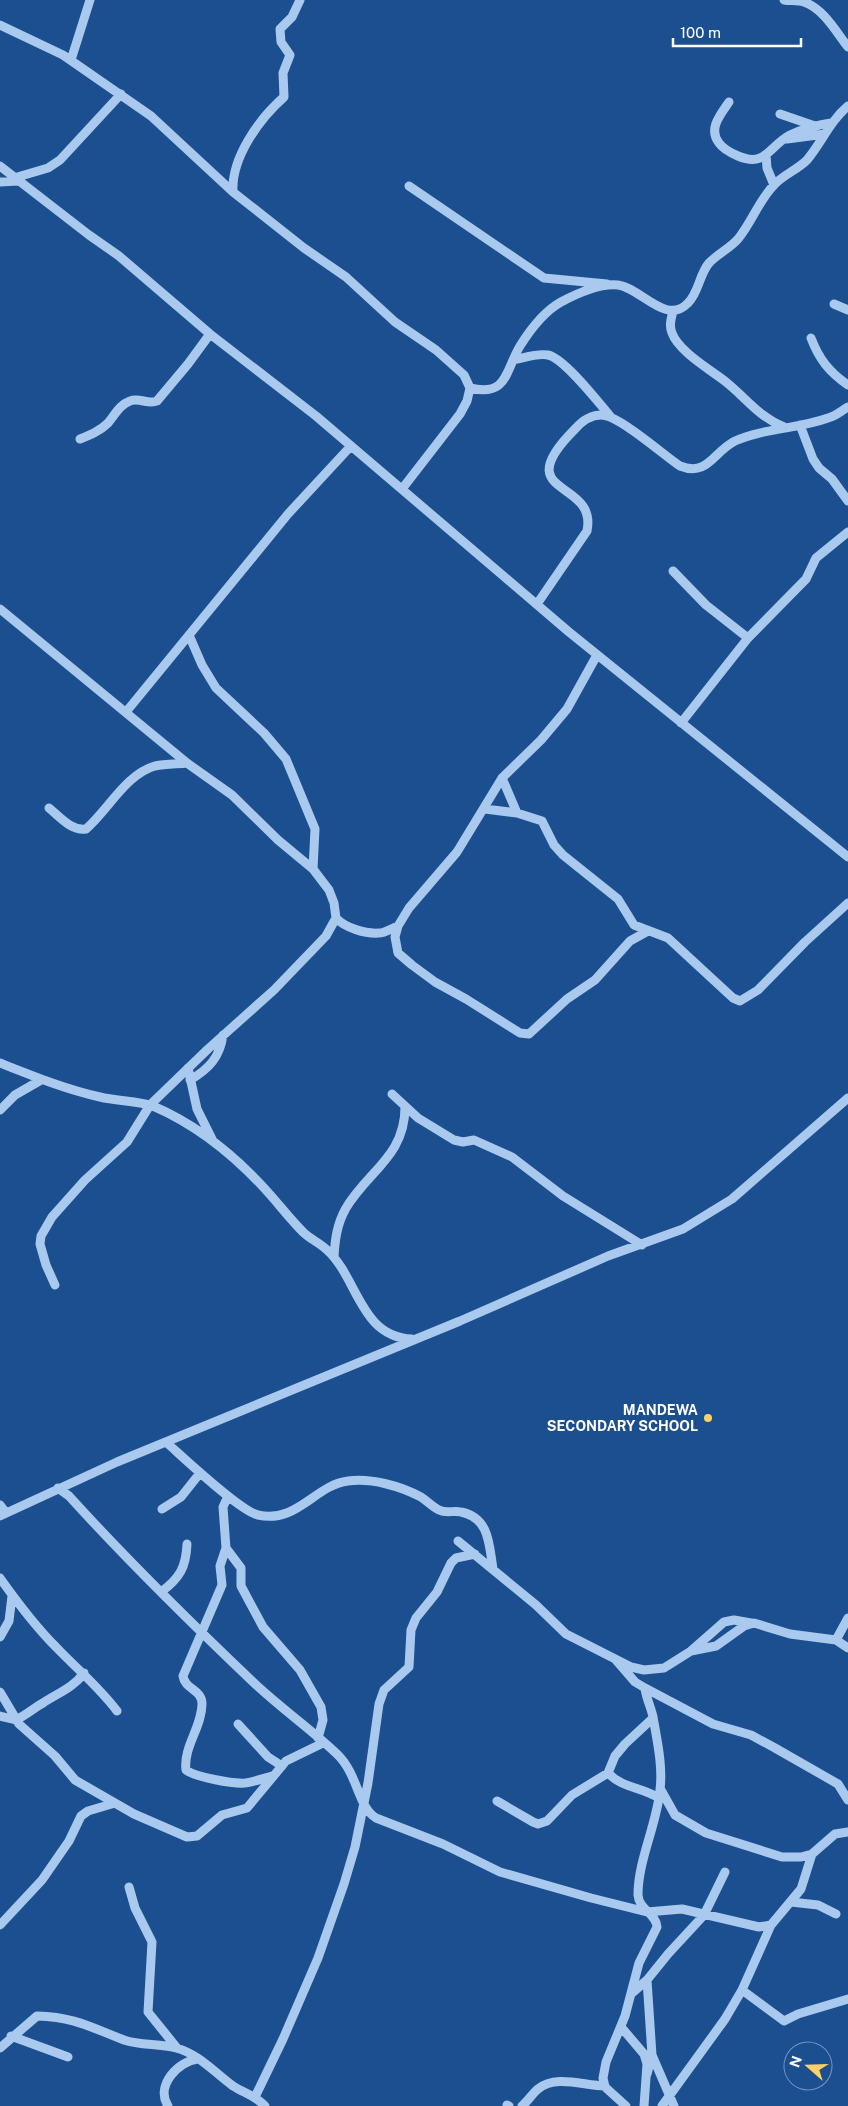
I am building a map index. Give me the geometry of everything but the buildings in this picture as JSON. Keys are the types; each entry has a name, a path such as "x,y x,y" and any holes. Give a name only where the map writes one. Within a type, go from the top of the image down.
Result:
{"street":[{"path":"71,60 90,0"},
{"path":"233,192 234,170 245,148 270,111 284,97 282,73 290,58 280,37 280,29 292,17 300,0"},
{"path":"784,0 805,1 821,13 848,48"},
{"path":"0,25 71,60 151,116 233,192 304,248 346,277 395,322 436,350 464,375 470,388 467,401 460,414 402,489"},
{"path":"0,182 16,179 48,168 60,160 121,94"},
{"path":"729,102 714,126 715,137 719,144 744,159 752,160 766,156 784,139 815,126 831,123"},
{"path":"409,186 544,278 612,284 630,288 656,306 673,311 689,303 697,291 708,264 736,241 774,185 806,161 831,123 848,106"},
{"path":"780,114 815,126"},
{"path":"784,139 825,134"},
{"path":"766,156 766,168 774,185"},
{"path":"0,166 89,236 119,256 210,334 316,416 484,561 597,655 847,853"},
{"path":"470,388 488,390 500,385 508,376 513,360 528,334 548,310 574,296 612,284"},
{"path":"834,304 848,310"},
{"path":"673,311 670,324 672,334 678,344 727,383 757,412 784,427"},
{"path":"80,439 101,428 122,405 130,401 138,399 153,403 157,401 210,334"},
{"path":"811,338 818,356 826,368 848,385"},
{"path":"513,360 540,355 552,356 580,382 610,416 663,455 689,470 698,469 707,464 736,440 784,427 830,418 848,407"},
{"path":"537,604 579,544 587,531 589,522 587,511 579,500 558,487 551,479 548,470 553,454 586,419 594,416 610,416"},
{"path":"800,425 818,468 837,485 848,502"},
{"path":"126,712 172,659 189,634 314,484 350,447"},
{"path":"681,722 748,638 806,579 816,558 848,532"},
{"path":"673,571 706,605 748,638"},
{"path":"0,609 187,763 232,795 278,840 313,869 329,890 334,903 336,918 341,924 381,934 398,926"},
{"path":"189,634 208,677 229,702 277,747 286,759 315,829 313,869"},
{"path":"597,655 567,709 540,740 502,778 485,809 457,852 409,908 398,926 395,946 402,958 435,982 524,1034 535,1031 555,1010 595,980 622,947 648,931"},
{"path":"49,808 71,826 79,830 86,829 144,771 156,766 187,763"},
{"path":"502,778 517,813"},
{"path":"485,809 517,813 542,821 549,836 563,855 618,899 634,925 668,938 733,998 740,1001 758,990 804,942 848,903"},
{"path":"55,1285 46,1265 40,1244 45,1225 85,1180 127,1142 150,1105 281,983 326,936 336,918"},
{"path":"190,1080 215,1060 219,1053 223,1035"},
{"path":"0,1063 40,1080 115,1101 150,1105 191,1126 213,1141 249,1172 304,1233 334,1257 356,1296 381,1328 394,1336 415,1339"},
{"path":"188,1068 202,1122 213,1141"},
{"path":"0,1110 15,1095 40,1080"},
{"path":"392,1094 405,1107 454,1140 463,1142 474,1140 512,1157 563,1196 642,1245"},
{"path":"0,1504 3,1514 58,1488 608,1256 683,1229 716,1210 848,1098"},
{"path":"334,1257 335,1238 347,1206 399,1142 405,1120 405,1107"},
{"path":"167,1442 228,1496 249,1512 264,1516 285,1514 306,1504 332,1486 346,1481 361,1480 390,1485 412,1493 442,1511 465,1513 479,1521 486,1529 494,1569"},
{"path":"162,1509 181,1497 200,1473"},
{"path":"58,1488 69,1496 122,1555 254,1682 338,1756 353,1776 363,1804 368,1812 376,1818 462,1853 500,1872 647,1912 682,1909 759,1927 771,1925"},
{"path":"228,1496 223,1508 226,1548 220,1566 222,1585 183,1676 185,1683 198,1692 202,1703 186,1756 186,1770 190,1773 245,1783 273,1776"},
{"path":"458,1541 494,1569 566,1634 631,1667 652,1670 664,1668 691,1651 724,1622 734,1620 754,1623 790,1634 836,1640 848,1648"},
{"path":"161,1592 172,1584 183,1571 187,1544"},
{"path":"226,1548 241,1568 241,1586 263,1627 300,1670 319,1702 323,1720 320,1741"},
{"path":"255,2097 283,2039 318,1958 355,1847 371,1762 374,1725 381,1696 388,1686 408,1667 413,1625 437,1592 447,1567 456,1558 475,1554"},
{"path":"0,1578 12,1596 56,1647 84,1673 118,1711"},
{"path":"0,1637 9,1621 12,1596"},
{"path":"836,1640 848,1618"},
{"path":"691,1651 716,1646 744,1626 754,1623"},
{"path":"616,1660 635,1682 713,1724 751,1735 775,1748 838,1784 848,1800"},
{"path":"0,1716 16,1720 75,1684 84,1673"},
{"path":"626,2106 605,2086 603,2078 606,2062 621,2027 632,1993 639,1963 656,1931 656,1922 640,1904 638,1894 644,1855 660,1794 657,1739 645,1688"},
{"path":"0,1692 16,1720 26,1732 55,1756 75,1780 161,1826 192,1837 200,1833 222,1815 247,1808 282,1766 294,1756 320,1741"},
{"path":"497,1801 533,1822 542,1824 572,1795 608,1772 615,1756 625,1744 653,1718"},
{"path":"238,1724 268,1757 282,1766"},
{"path":"608,1772 624,1785 660,1794 680,1820 706,1833 782,1857 801,1857 812,1854 835,1834 848,1832"},
{"path":"0,1925 42,1880 69,1841 82,1816 88,1811 115,1803"},
{"path":"662,2106 725,2019 742,1990 771,1925 801,1889 812,1854"},
{"path":"632,1993 647,1980 704,1915 725,1872"},
{"path":"129,1887 135,1908 152,1942 148,2012 177,2048"},
{"path":"791,1902 818,1905 836,1914"},
{"path":"647,1980 652,2056 674,2106"},
{"path":"742,1990 784,2021 798,2014 848,1998"},
{"path":"0,2048 11,2036 37,2016 59,2017 87,2024 136,2043 177,2048 198,2059 234,2086 255,2097 264,2106"},
{"path":"621,2027 644,2054 647,2074"},
{"path":"11,2036 68,2057"},
{"path":"644,2106 647,2074 652,2056"},
{"path":"168,2106 164,2094 172,2074 184,2062 198,2059"},
{"path":"522,2106 538,2089 550,2082 559,2081 605,2086"}],"place":[{"name":"MANDEWA SECONDARY SCHOOL","path":"708,1418"}]}
